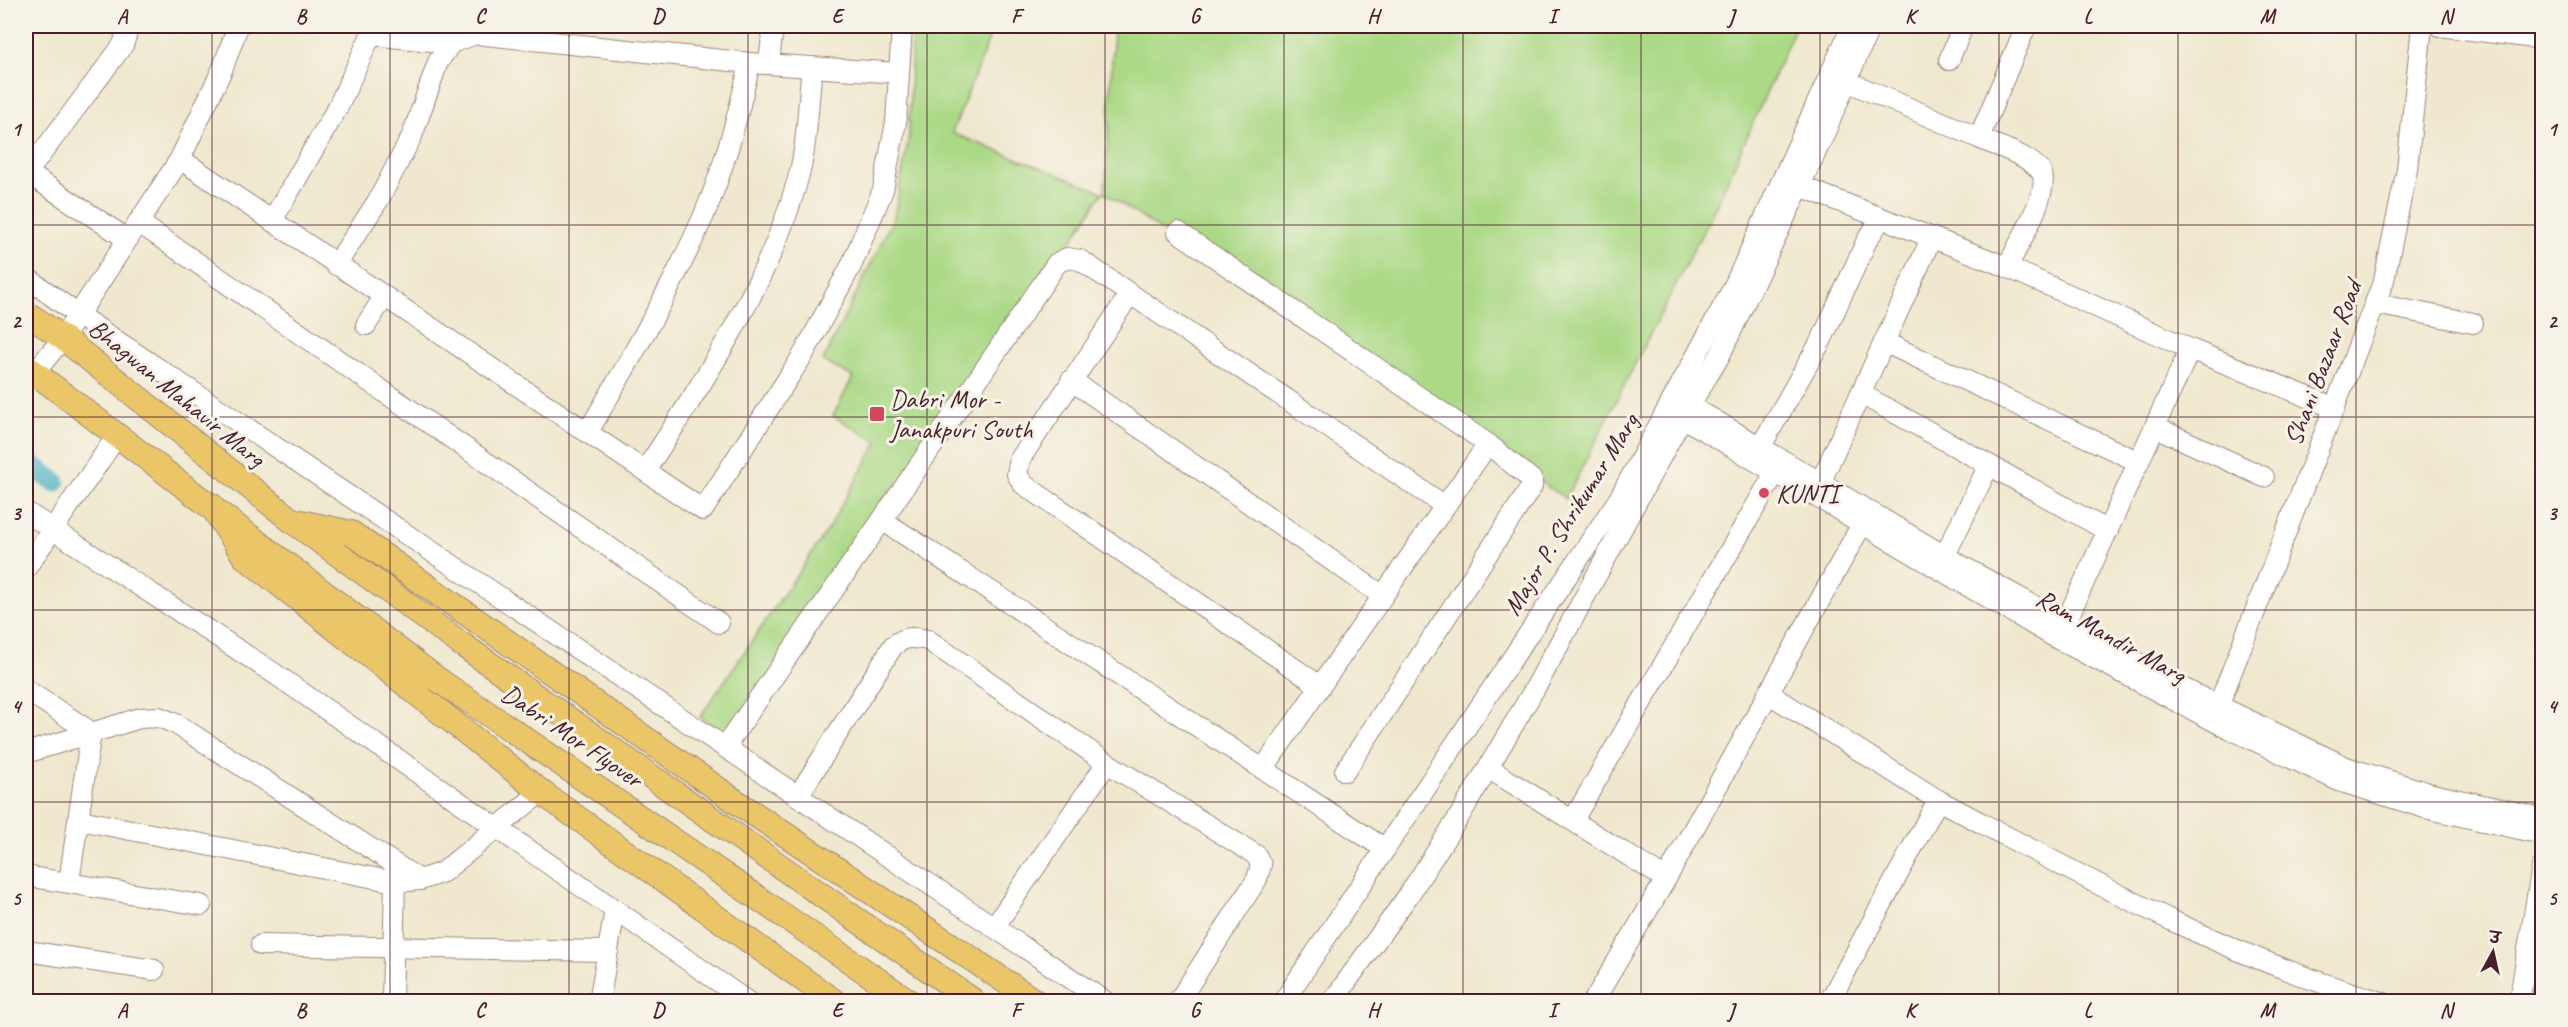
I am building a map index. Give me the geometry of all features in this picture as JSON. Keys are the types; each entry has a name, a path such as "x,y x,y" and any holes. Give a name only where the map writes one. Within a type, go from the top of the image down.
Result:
{"main road":[{"name":"Bhagwan Mahavir Marg","path":"26,313 63,338 291,520"},
{"path":"30,369 212,505 244,556 541,792 835,1002"},
{"name":"Dabri Mor Flyover","path":"212,505 437,679 910,1002"},
{"path":"291,520 351,533 735,801 1036,1002"},
{"name":"Dabri Mor Flyover","path":"291,520 464,646 975,1002"},
{"path":"968,1002 990,987 1007,982"}],"street":[{"path":"119,26 124,28 126,36 123,45 26,172 127,239"},
{"path":"30,369 63,338 180,159 222,70 238,26"},
{"path":"588,432 665,297 705,214 773,26"},
{"path":"180,159 703,510 803,355 851,266 883,190 896,122 902,26"},
{"name":"Major P. Shrikumar Marg","path":"1332,1002 1410,893 1538,683 1679,406 1852,26"},
{"name":"Major P. Shrikumar Marg","path":"1283,1002 1679,406 1719,357 1800,186 1870,26"},
{"path":"1949,60 1963,26"},
{"path":"1979,138 2026,26"},
{"name":"Shani Bazaar Road","path":"2215,713 2384,280 2407,169 2422,26"},
{"path":"2440,26 2542,39"},
{"path":"272,221 338,107 371,35 451,43 476,34 759,64 899,73"},
{"path":"336,265 379,199 412,136 438,62 451,43"},
{"path":"645,471 687,407 751,296 790,202 801,165 812,67"},
{"path":"1846,81 2030,161 2042,172 2045,185 2007,267"},
{"path":"1800,186 2007,267 2190,349 2335,408"},
{"path":"1761,446 1822,339 1867,240 1881,219"},
{"path":"138,222 719,623"},
{"path":"1178,232 1488,444 1528,475 1532,486 1345,771"},
{"path":"1821,482 1931,239"},
{"path":"725,747 1057,263 1067,258 1080,260 1445,506"},
{"path":"26,277 78,315 1106,1002"},
{"path":"1130,294 1020,459 1017,474 1023,484 1320,686"},
{"path":"366,325 384,297"},
{"path":"2374,304 2473,323"},
{"path":"1884,342 2139,462"},
{"path":"2065,624 2190,349"},
{"path":"1071,380 1383,596"},
{"path":"1861,394 2108,531"},
{"name":"Ram Mandir Marg","path":"1679,406 1761,446 2215,713 2339,781 2426,808 2542,834"},
{"name":"Ram Mandir Marg","path":"1679,406 1775,473 2056,638 2215,713 2346,767 2432,794 2542,818"},
{"path":"2155,427 2264,477"},
{"path":"26,568 117,436"},
{"path":"1263,769 1488,444"},
{"path":"1945,555 1989,465"},
{"path":"1574,820 1775,473"},
{"path":"26,513 52,532 275,674 615,910 726,994 748,1002"},
{"path":"882,520 1385,849"},
{"path":"1593,1002 1666,879 1862,524"},
{"path":"798,796 893,646 901,639 914,637 928,640 1107,763 1256,855 1261,865 1257,879 1178,1002"},
{"path":"26,690 91,732"},
{"path":"1768,693 1938,800 2151,912 2257,959 2382,1002"},
{"path":"26,753 140,718 159,717 176,724 420,880"},
{"path":"69,882 80,820 91,732"},
{"path":"994,927 1107,763"},
{"path":"1488,768 1666,879"},
{"path":"80,820 395,882 420,880 443,872 541,792"},
{"path":"1829,1002 1938,800"},
{"path":"2518,1002 2540,905 2542,867"},
{"path":"26,876 201,905"},
{"path":"392,1002 395,882"},
{"path":"599,1002 615,910"},
{"path":"261,945 608,951"},
{"path":"26,951 154,970"}],"green space":[{"path":"912,26 994,26 952,133 1103,192 1037,294 727,736 700,717 825,534 878,442 833,416 853,377 823,361 894,217 909,136"},
{"path":"1114,26 1796,26 1716,206 1566,499 1105,193"}],"waterway":[{"path":"26,461 55,482"}],"place":[{"name":"Dabri Mor - Janakpuri South","path":"877,414"},
{"name":"KUNTI","path":"1764,493"}]}
